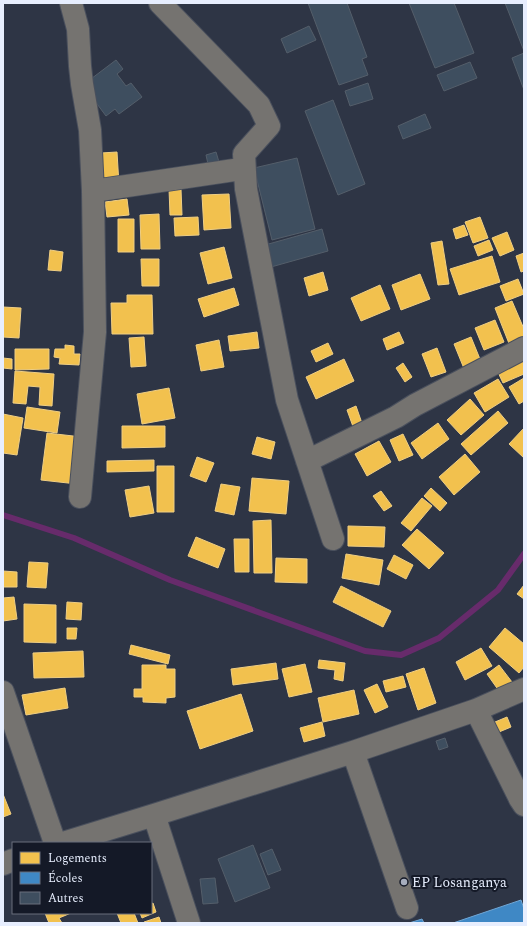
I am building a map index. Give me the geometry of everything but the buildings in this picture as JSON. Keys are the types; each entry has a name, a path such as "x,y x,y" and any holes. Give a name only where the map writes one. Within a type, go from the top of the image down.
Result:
{"street":[{"path":"71,3 78,30 82,84 90,130 93,191 94,332 80,497"},
{"path":"160,3 259,105 269,126 244,154 246,189 287,400 333,539"},
{"path":"93,191 241,169 245,172"},
{"path":"307,461 396,417 415,404 524,348"},
{"path":"66,842 353,752 476,710 524,689"},
{"path":"3,692 55,842"},
{"path":"476,710 524,805"},
{"path":"353,752 407,908"},
{"path":"154,815 189,923"}],"waterway":[{"path":"3,515 74,538 170,580 365,651 401,655 439,638 498,590 524,554"}],"place":[{"name":"EP Losanganya","path":"404,882"}]}
